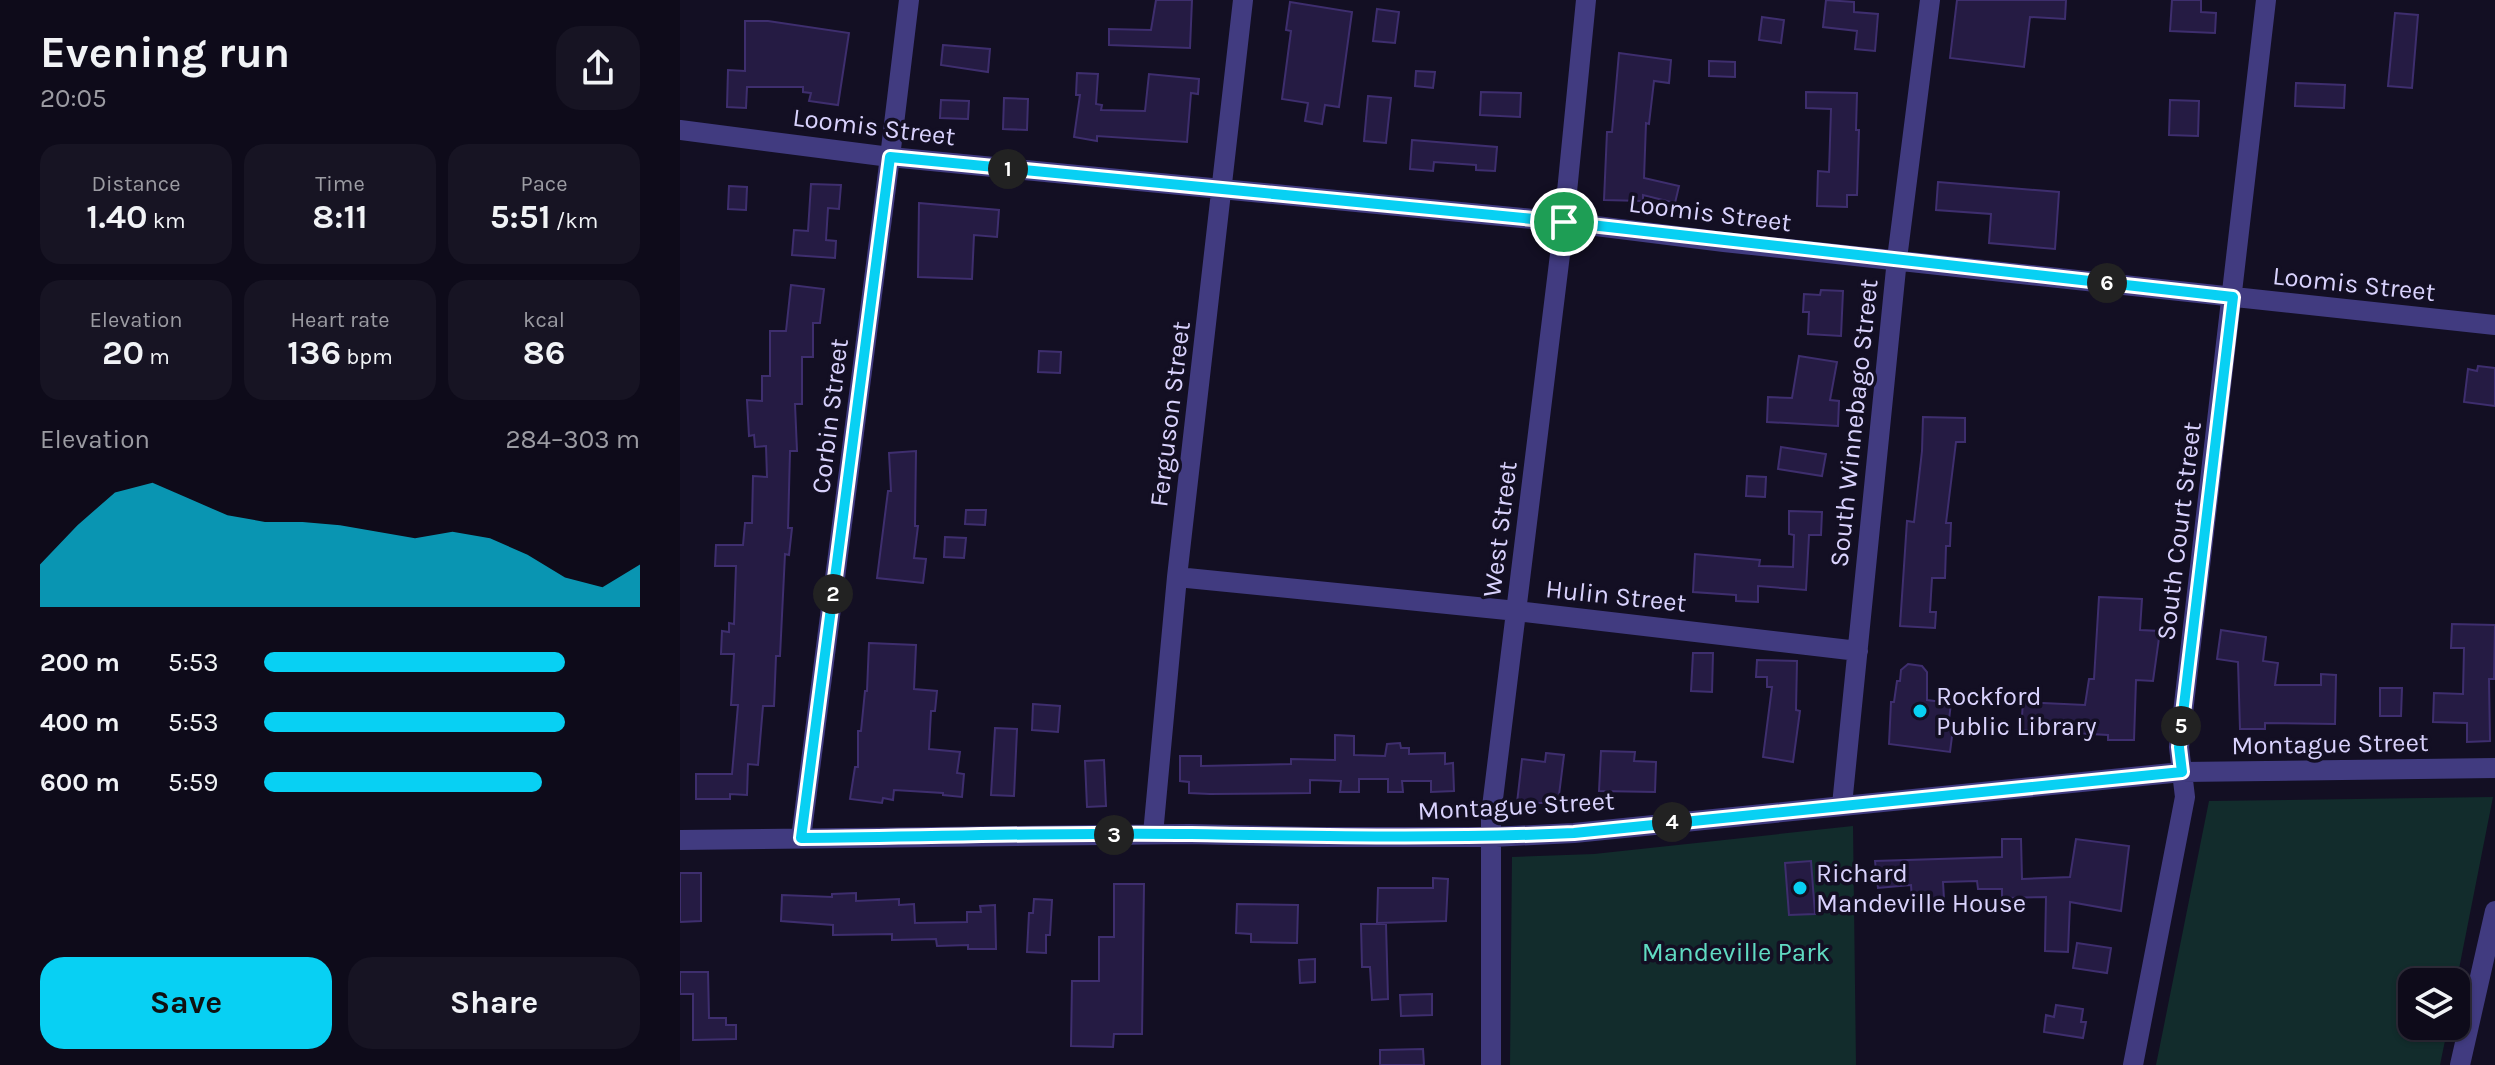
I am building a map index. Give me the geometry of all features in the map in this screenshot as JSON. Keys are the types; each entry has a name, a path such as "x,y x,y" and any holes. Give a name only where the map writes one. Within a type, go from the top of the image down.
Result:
{"street":[{"name":"Corbin Street","path":"801,838 909,0"},
{"name":"Ferguson Street","path":"1153,834 1177,577 1243,0"},
{"name":"West Street","path":"1491,1065 1491,837 1564,222 1586,0"},
{"name":"South Winnebago Street","path":"1842,805 1897,259 1930,0"},
{"name":"South Court Street","path":"2133,1065 2185,797 2179,747 2266,0"},
{"name":"Loomis Street","path":"680,130 890,157 1564,222 2495,325"},
{"name":"Hulin Street","path":"1177,577 1517,611 1858,651"},
{"name":"Montague Street","path":"680,840 1153,834 1491,837 1574,833 2182,772 2495,768"},
{"path":"2460,1065 2495,911"}],"green space":[{"path":"2493,797 2459,968 2398,968 2398,1040 2445,1040 2440,1065 2156,1065 2209,801"},
{"name":"Mandeville Park","path":"1853,826 1856,1065 1510,1065 1512,857 1594,854"}],"building":[{"path":"1156,0 1192,0 1190,48 1109,45 1109,29 1151,30"},
{"path":"1826,0 1854,2 1854,12 1878,14 1875,51 1855,49 1857,31 1823,27"},
{"path":"1957,0 2066,0 2065,19 2030,17 2024,67 1950,58"},
{"path":"2172,0 2201,0 2201,12 2216,13 2215,33 2170,31"},
{"path":"1290,2 1352,12 1339,107 1325,105 1322,124 1305,121 1308,103 1282,99 1291,31 1286,30"},
{"path":"1377,9 1399,12 1395,43 1373,41"},
{"path":"2395,13 2418,15 2412,88 2388,86"},
{"path":"1762,17 1784,20 1781,43 1759,40"},
{"path":"745,21 768,21 849,33 838,105 809,101 811,93 803,92 803,87 747,87 746,108 727,107 728,70 745,71"},
{"path":"943,45 990,49 988,72 941,65"},
{"path":"1619,53 1671,60 1669,83 1654,81 1649,124 1646,123 1644,178 1679,186 1675,203 1643,195 1643,201 1604,200 1607,132 1612,132"},
{"path":"1709,61 1735,62 1735,77 1709,76"},
{"path":"1416,71 1435,72 1433,88 1415,86"},
{"path":"1077,73 1098,74 1096,104 1102,105 1101,110 1145,111 1149,74 1199,79 1198,94 1191,93 1187,142 1097,136 1097,141 1074,137 1080,95 1076,95"},
{"path":"2296,83 2345,85 2344,108 2295,106"},
{"path":"1481,92 1521,93 1520,117 1480,115"},
{"path":"1806,92 1857,93 1857,195 1847,195 1847,207 1817,206 1818,171 1829,172 1831,109 1806,108"},
{"path":"1368,96 1391,98 1386,143 1364,141"},
{"path":"1004,98 1028,99 1027,130 1003,129"},
{"path":"941,100 969,101 968,119 940,118"},
{"path":"2170,100 2199,101 2198,136 2169,135"},
{"path":"1412,140 1497,147 1495,171 1476,170 1476,165 1434,162 1433,171 1410,169"},
{"path":"1938,182 2059,192 2055,249 1989,243 1991,214 1936,210"},
{"path":"811,184 841,185 839,209 828,208 826,240 836,241 835,258 792,255 794,230 808,231"},
{"path":"729,186 747,187 746,210 728,209"},
{"path":"919,203 999,210 997,237 974,235 972,279 918,277"},
{"path":"791,285 824,289 820,323 813,323 813,357 802,357 802,404 795,404 797,451 790,451 788,528 792,528 789,555 785,554 774,706 763,706 758,765 748,764 747,795 730,794 730,799 696,799 696,774 732,774 738,705 731,705 734,654 721,654 722,631 729,632 729,623 734,624 736,566 715,566 716,545 743,545 745,523 752,523 753,476 767,477 766,446 755,447 754,435 749,436 747,400 762,401 762,376 770,376 770,331 786,331"},
{"path":"1821,290 1843,291 1841,336 1808,334 1809,312 1803,312 1804,294 1820,295"},
{"path":"1039,351 1061,352 1060,373 1038,372"},
{"path":"1799,356 1837,362 1830,400 1839,401 1838,426 1767,422 1768,397 1792,398"},
{"path":"2478,366 2495,368 2495,406 2464,402 2468,369 2477,371"},
{"path":"1923,417 1965,418 1965,442 1956,442 1946,523 1951,523 1950,546 1946,546 1945,578 1932,578 1930,612 1936,612 1935,628 1900,626 1907,521 1914,522"},
{"path":"1781,447 1826,454 1822,476 1778,469"},
{"path":"916,451 915,526 918,526 914,558 926,559 923,583 877,578 888,491 891,491 889,453"},
{"path":"1747,476 1766,477 1765,497 1746,496"},
{"path":"966,510 986,510 985,525 965,524"},
{"path":"1789,511 1822,512 1821,535 1809,535 1806,590 1758,586 1758,602 1736,601 1736,595 1693,592 1695,554 1760,560 1759,566 1793,567 1794,535 1789,534"},
{"path":"945,537 966,538 964,558 944,557"},
{"path":"2099,597 2142,599 2140,630 2160,631 2153,681 2136,680 2134,740 2108,740 2108,735 2021,730 2023,702 2085,705 2089,679 2094,679"},
{"path":"2452,624 2495,625 2494,679 2489,679 2490,741 2467,742 2467,723 2433,722 2434,693 2463,694 2464,648 2451,648"},
{"path":"2221,630 2266,637 2263,661 2278,663 2275,685 2321,685 2321,674 2336,675 2335,724 2265,723 2265,729 2240,729 2238,662 2217,659"},
{"path":"869,643 916,645 914,689 937,691 935,711 931,711 929,749 960,752 957,773 964,774 962,797 894,790 893,800 883,798 882,803 850,799 855,767 858,767 858,731 861,731 867,691"},
{"path":"1693,653 1713,653 1712,692 1691,691"},
{"path":"1757,660 1797,661 1796,710 1800,711 1793,762 1763,757 1772,687 1767,687 1767,677 1756,677"},
{"name":"Rockford Public Library","path":"1908,664 1922,666 1927,672 1927,700 1951,703 1949,720 1954,721 1950,752 1889,744 1891,702 1894,702 1901,670"},
{"path":"2380,688 2402,688 2401,716 2380,716"},
{"path":"1033,704 1060,706 1058,732 1032,730"},
{"path":"995,728 1017,729 1014,796 991,795"},
{"path":"1335,735 1354,736 1354,755 1385,756 1387,744 1400,743 1401,748 1409,748 1409,754 1445,753 1445,764 1453,763 1454,791 1431,792 1431,781 1402,781 1403,792 1388,792 1388,779 1359,779 1359,792 1340,792 1341,781 1310,780 1310,793 1210,794 1189,793 1189,782 1180,781 1180,756 1201,756 1201,766 1291,764 1291,759 1335,760"},
{"path":"1601,751 1635,752 1634,761 1656,762 1655,792 1599,791"},
{"path":"1546,753 1564,755 1558,803 1517,803 1522,759 1545,762"},
{"path":"1104,760 1106,806 1087,807 1085,761"},
{"path":"2002,839 2021,839 2022,879 2070,877 2076,839 2129,846 2121,911 2070,902 2068,952 2045,951 2046,897 2002,898 2002,889 1978,889 1977,881 1943,882 1944,899 1912,900 1911,885 1878,888 1875,861 2002,857"},
{"name":"Richard Mandeville House","path":"1811,861 1815,914 1789,915 1785,863"},
{"path":"680,873 701,873 701,921 680,922"},
{"path":"1433,878 1448,879 1446,921 1377,923 1378,888 1433,888"},
{"path":"1114,884 1144,884 1142,1034 1114,1034 1113,1047 1071,1046 1072,981 1099,981 1099,937 1114,937"},
{"path":"856,893 856,901 899,899 899,905 914,904 915,923 967,922 967,912 981,912 980,906 995,905 996,949 968,949 968,945 937,946 936,939 892,940 892,934 833,935 833,925 781,921 782,895 832,897 832,894"},
{"path":"1034,899 1052,900 1046,953 1027,952 1029,913 1033,913"},
{"path":"1237,904 1298,905 1297,943 1251,942 1251,934 1236,933"},
{"path":"1361,924 1386,924 1388,999 1372,1000 1370,967 1362,967"},
{"path":"2077,943 2111,948 2107,973 2073,968"},
{"path":"1315,959 1315,982 1300,983 1299,960"},
{"path":"680,972 708,972 709,1018 726,1018 726,1025 736,1025 736,1039 693,1040 693,994 680,994"},
{"path":"1432,994 1432,1015 1401,1016 1400,995"},
{"path":"2056,1005 2083,1009 2081,1022 2086,1022 2083,1038 2044,1032 2046,1015 2054,1017"},
{"path":"1423,1049 1424,1065 1380,1065 1380,1050"}],"place":[{"name":"Rockford Public Library","path":"1920,711"},
{"name":"Richard Mandeville House","path":"1800,888"}],"route":[{"path":"890,157 1564,222 2233,297 2179,747 2182,772 1574,833 1491,837 1188,834 801,838 890,157"}]}
